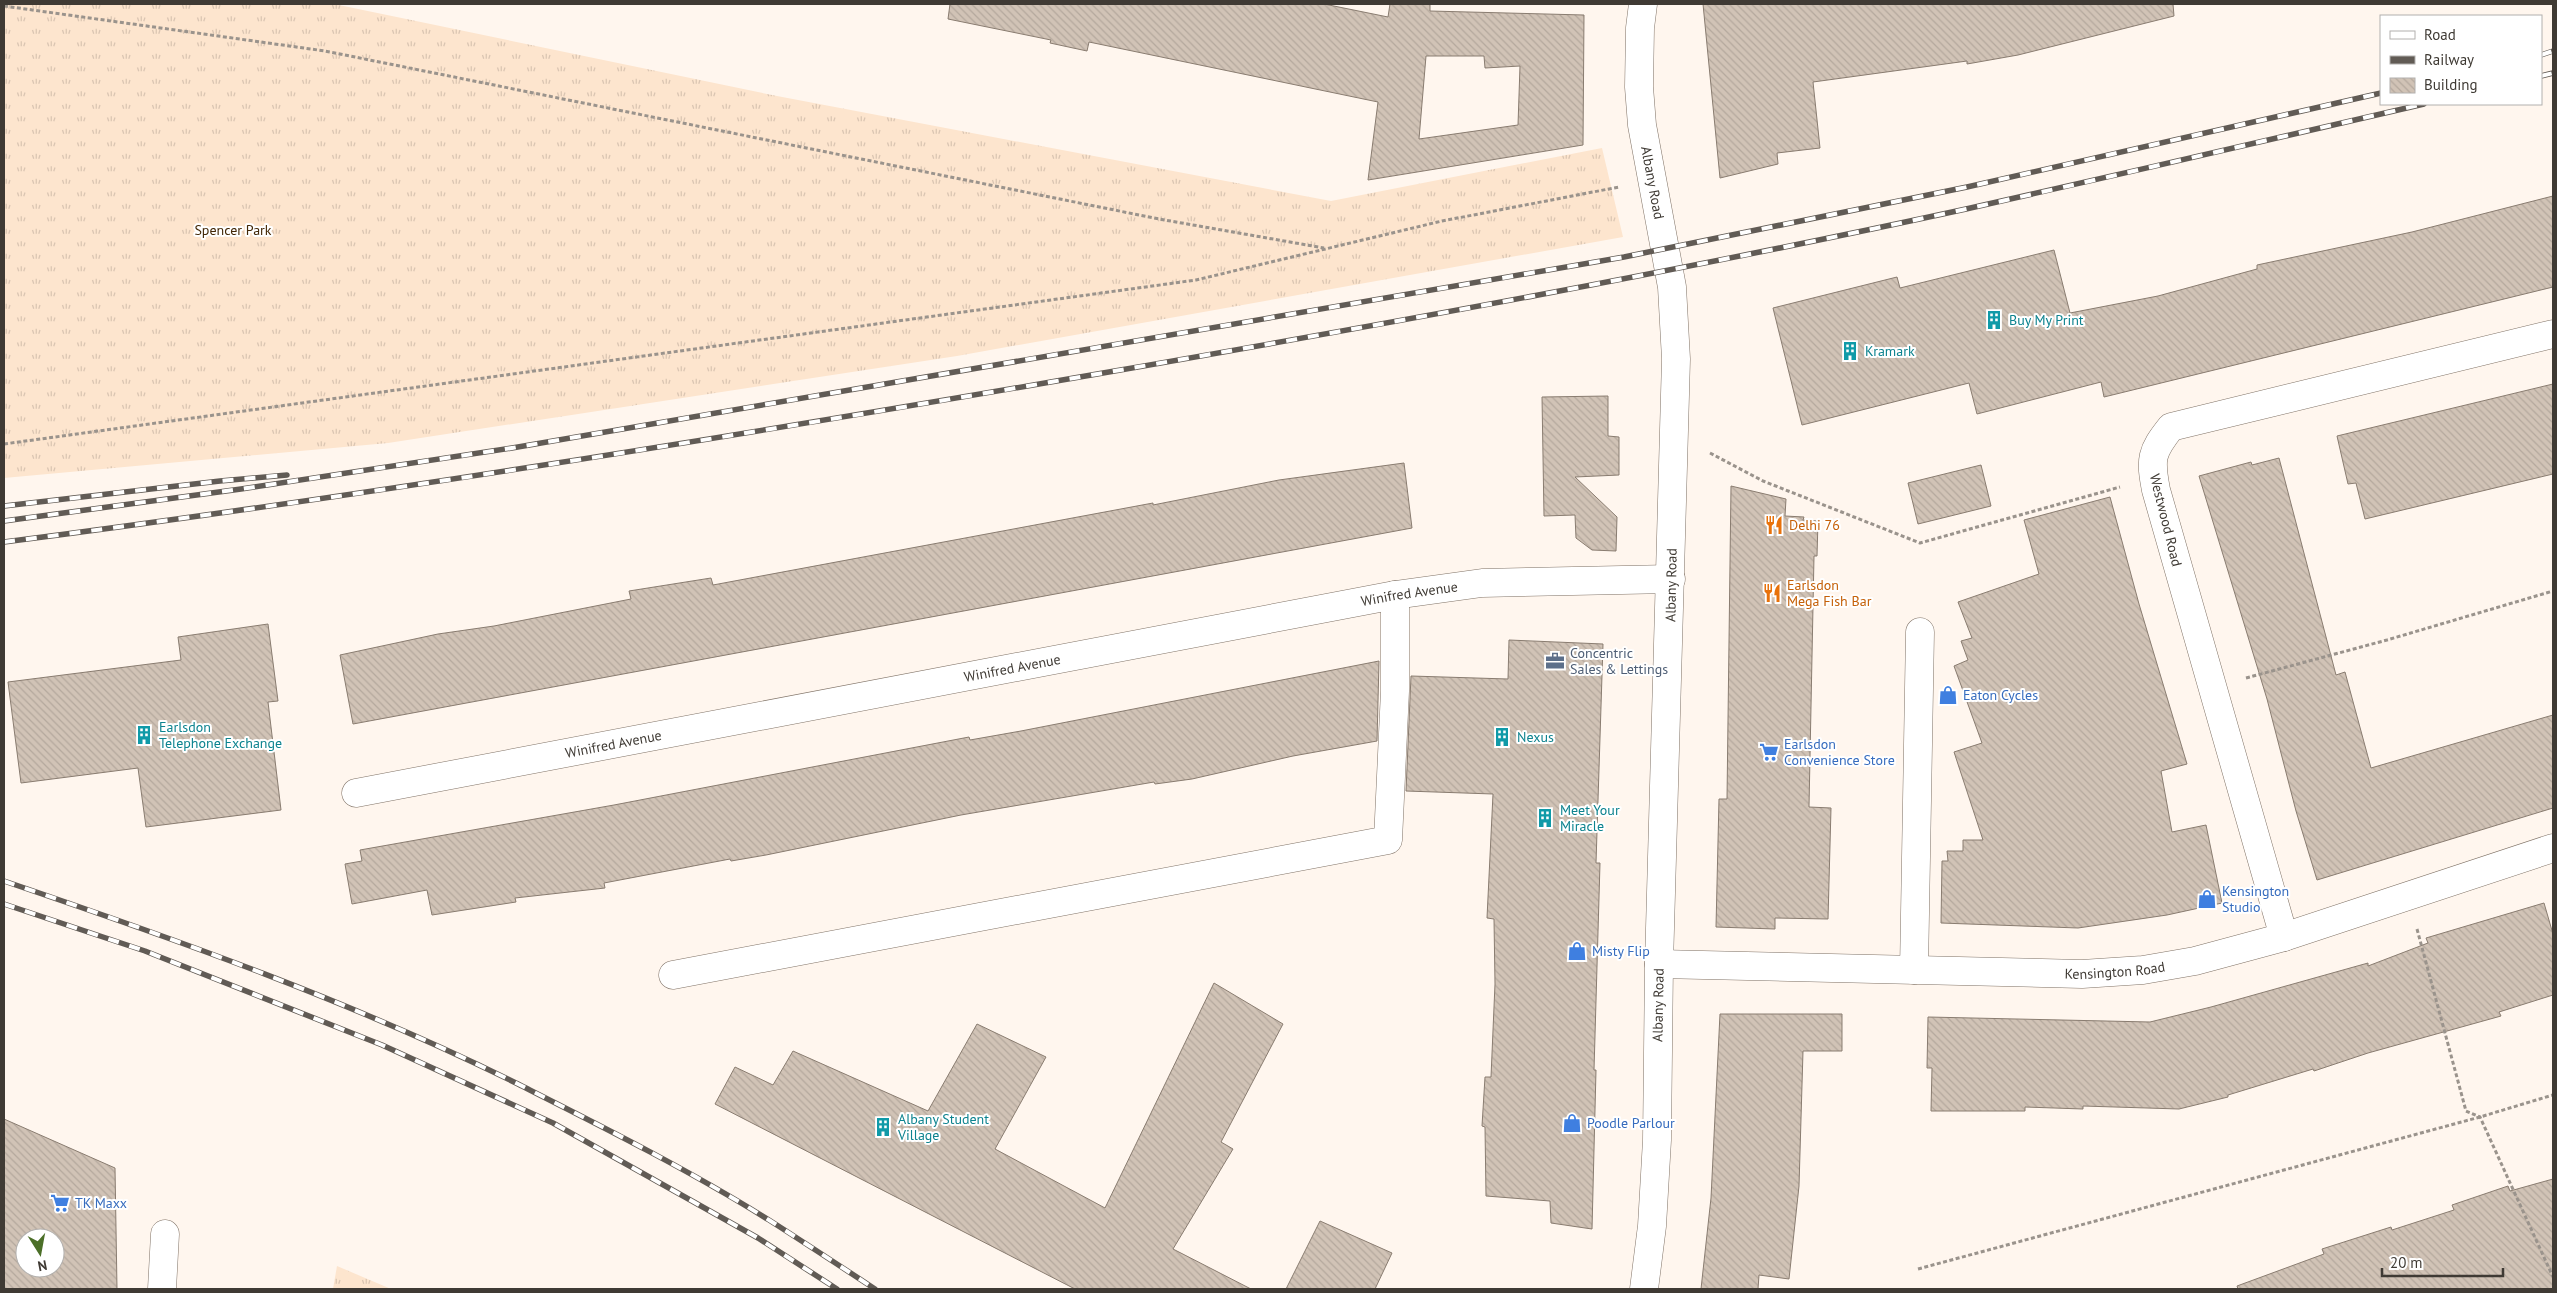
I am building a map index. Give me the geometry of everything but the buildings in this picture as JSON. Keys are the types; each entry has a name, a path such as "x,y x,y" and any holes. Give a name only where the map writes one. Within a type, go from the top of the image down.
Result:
{"street":[{"name":"Albany Road","path":"1644,4 1640,28 1639,87 1644,140 1674,309 1676,359 1659,964 1657,1140 1652,1226 1644,1289"},
{"name":"Westwood Road","path":"2284,937 2153,476 2154,448 2171,427 2553,334"},
{"name":"Winifred Avenue","path":"356,793 1396,595 1482,583 1671,578"},
{"path":"673,975 1388,840 1395,691 1396,595"},
{"path":"1914,970 1920,632"},
{"name":"Kensington Road","path":"1659,964 2082,974 2143,970 2195,961 2284,937 2553,848"},
{"path":"162,1289 164,1234"}],"path":[{"path":"4,6 325,51 1149,217 1327,249"},
{"path":"4,444 1196,280 1452,219 1611,187 1652,184"},
{"path":"1727,463 1763,481 1920,542 2153,476"},
{"path":"2212,686 2387,640 2553,591"},
{"path":"2408,895 2466,1111 2480,1117 2553,1277"},
{"path":"1918,1269 2480,1117 2553,1095"}],"green space":[{"name":"Spencer Park","path":"4,4 334,4 777,96 1331,201 1602,148 1623,237 957,356 388,443 4,478"},
{"path":"337,1266 391,1289 333,1289"}],"railway":[{"path":"2542,55 2553,51"},
{"path":"2542,76 2553,73"},
{"path":"4,521 241,489 512,448 1624,257 1967,187 2380,93"},
{"path":"4,542 280,505 555,464 1103,373 1428,315 1859,232 2420,105"},
{"path":"4,506 287,475"},
{"path":"4,881 135,926 264,974 329,999 456,1054 582,1116 708,1184 769,1220 875,1289"},
{"path":"4,904 145,951 382,1045 553,1123 758,1238 837,1289"}],"place":[{"name":"Buy My Print","path":"1994,320"},
{"name":"Kramark","path":"1850,351"},
{"name":"Delhi 76","path":"1774,525"},
{"name":"Earlsdon Mega Fish Bar","path":"1772,593"},
{"name":"Concentric Sales & Lettings","path":"1555,661"},
{"name":"Eaton Cycles","path":"1948,695"},
{"name":"Earlsdon Telephone Exchange","path":"144,735"},
{"name":"Nexus","path":"1502,737"},
{"name":"Earlsdon Convenience Store","path":"1769,752"},
{"name":"Meet Your Miracle","path":"1545,818"},
{"name":"Kensington Studio","path":"2207,899"},
{"name":"Misty Flip","path":"1577,951"},
{"name":"Poodle Parlour","path":"1572,1123"},
{"name":"Albany Student Village","path":"883,1127"},
{"name":"TK Maxx","path":"60,1203"}]}
